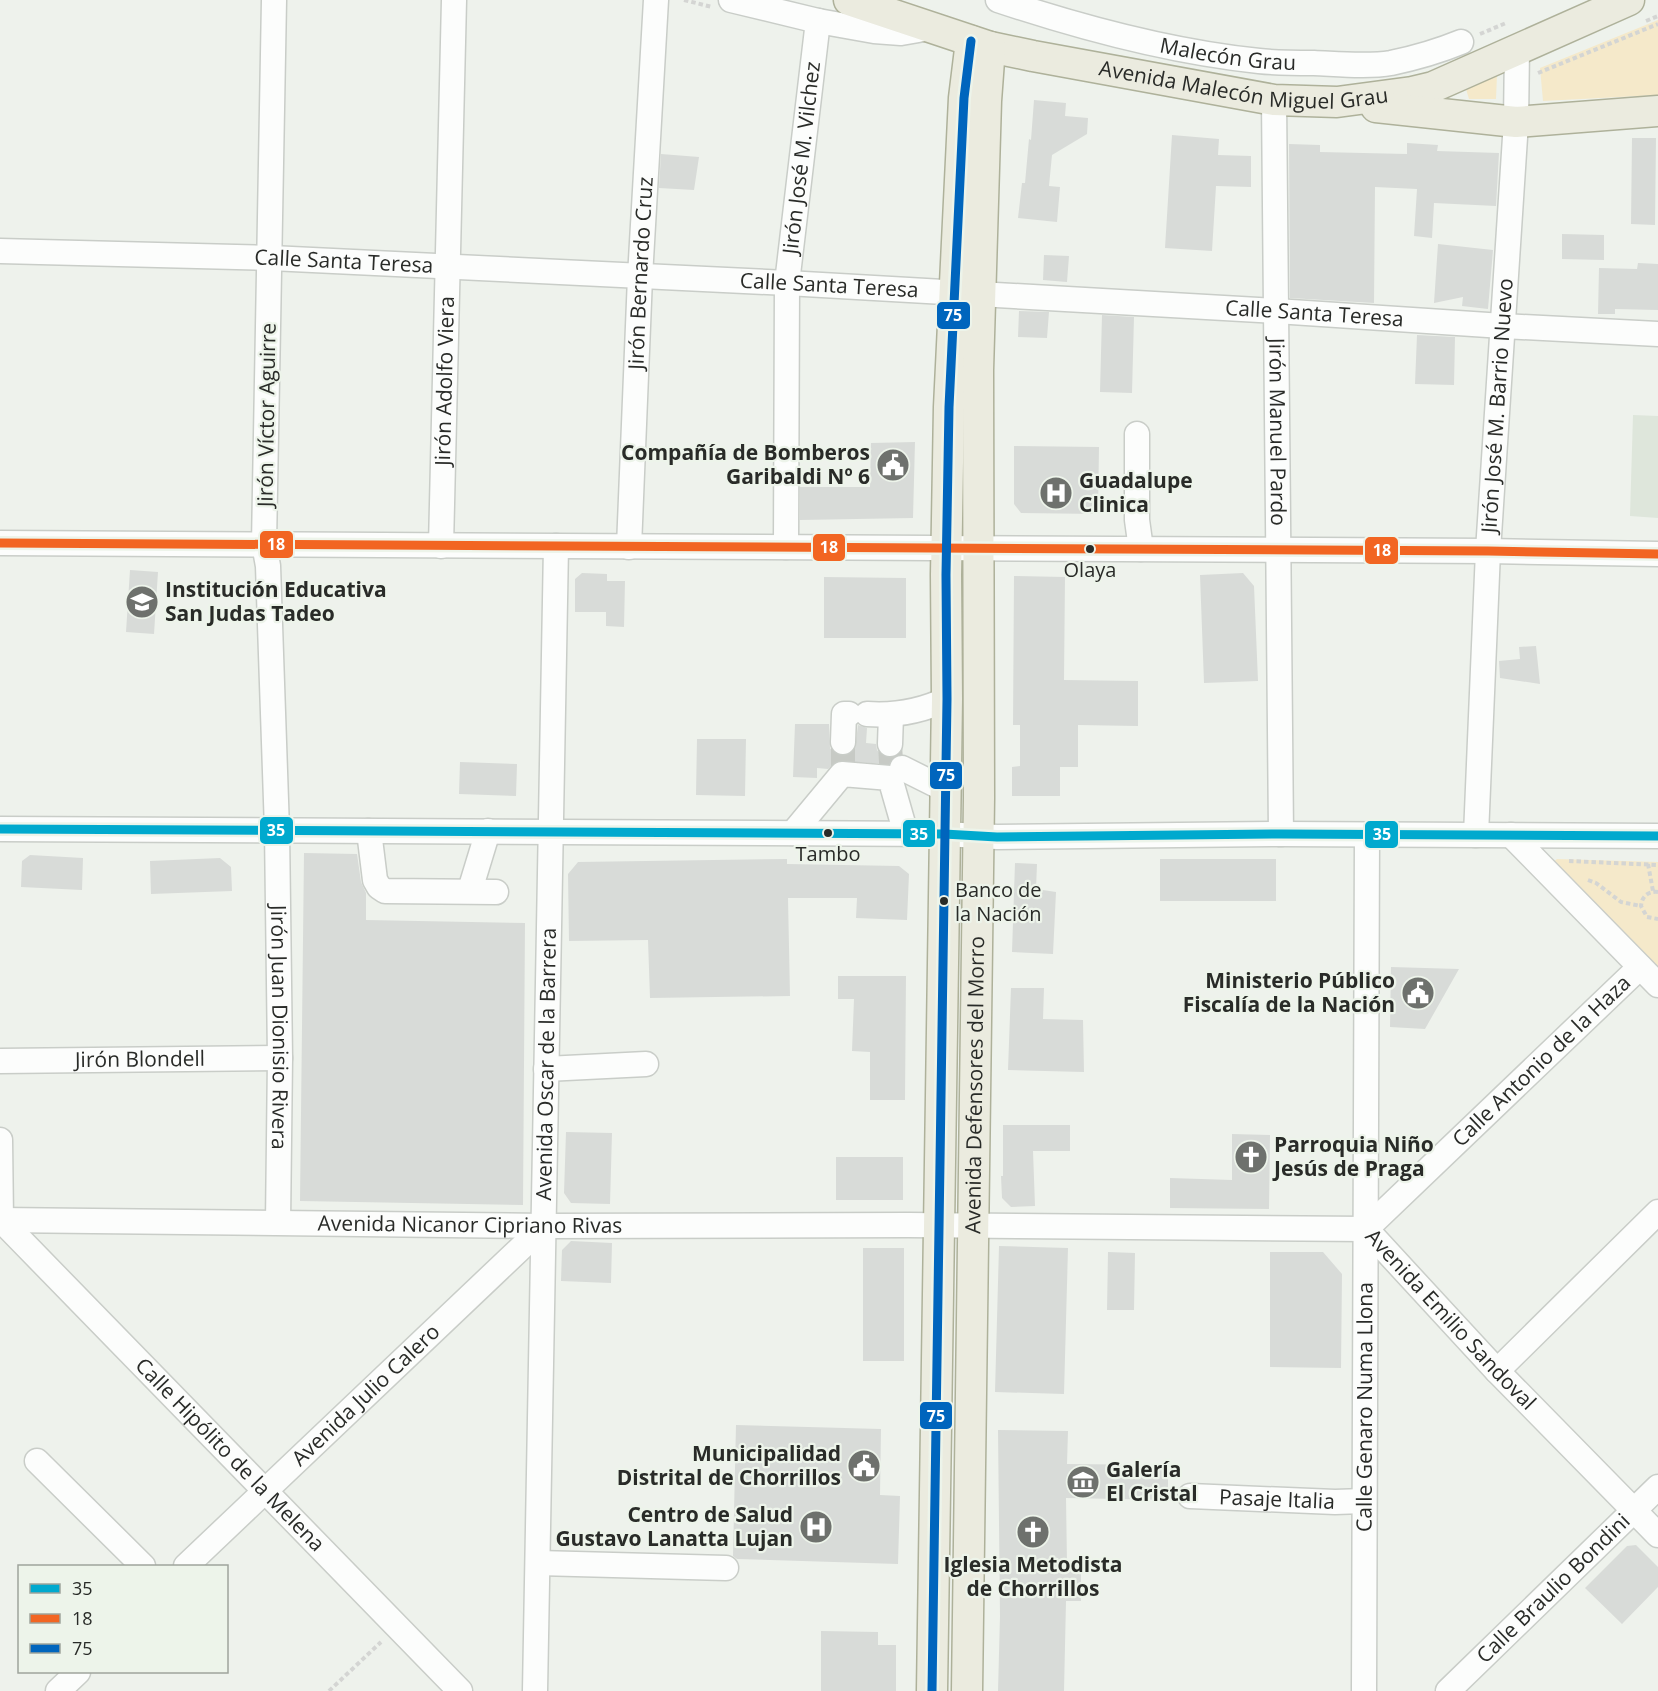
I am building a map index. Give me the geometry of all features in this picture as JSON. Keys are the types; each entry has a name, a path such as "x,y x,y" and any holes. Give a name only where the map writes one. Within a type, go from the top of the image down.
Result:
{"main road":[{"name":"Avenida Malecón Miguel Grau","path":"849,0 980,44 1033,56 1274,100 1337,102 1433,87 1629,0"},
{"name":"Avenida Defensores del Morro","path":"967,1691 979,836 979,549 978,370 967,292 964,98 980,44"},
{"path":"1337,102 1407,112 1516,122 1658,111"},
{"name":"Avenida Defensores del Morro","path":"932,1691 947,699 946,549 949,407 967,292"}],"street":[{"name":"Jirón Víctor Aguirre","path":"274,0 264,544 268,566 277,830"},
{"name":"Jirón Adolfo Viera","path":"441,546 454,0"},
{"name":"Jirón Bernardo Cruz","path":"628,546 656,0"},
{"path":"731,0 818,21 883,32 901,33 930,28"},
{"name":"Malecón Grau","path":"998,0 1043,15 1153,43 1262,62 1389,63 1461,42"},
{"name":"Jirón José M. Vilchez","path":"786,548 787,283 818,21"},
{"name":"Jirón José M. Barrio Nuevo","path":"1476,835 1488,551 1516,122 1517,48"},
{"name":"Jirón Manuel Pardo","path":"1274,100 1281,834"},
{"name":"Calle Santa Teresa","path":"0,251 270,258 448,266 911,291 967,292 1658,334"},
{"path":"1137,434 1137,520 1141,549"},
{"path":"0,543 1488,551 1658,554"},
{"name":"Avenida Oscar de la Barrera","path":"535,1691 556,546"},
{"path":"843,742 844,714 869,715 934,706 947,699"},
{"path":"869,715 890,744"},
{"path":"794,833 843,772 894,772 944,789"},
{"path":"894,772 906,834"},
{"path":"0,829 979,836 1281,834 1658,836"},
{"name":"Jirón Juan Dionisio Rivera","path":"277,830 280,1058 278,1222"},
{"path":"369,831 375,880 385,891 496,891"},
{"path":"470,890 488,831"},
{"name":"Calle Genaro Numa Llona","path":"1364,1691 1367,835"},
{"path":"1510,835 1658,985"},
{"name":"Calle Antonio de la Haza","path":"1366,1229 1640,967"},
{"name":"Jirón Blondell","path":"0,1061 280,1058"},
{"path":"546,1069 646,1064"},
{"path":"0,1140 0,1220"},
{"path":"1497,1371 1658,1212"},
{"name":"Avenida Nicanor Cipriano Rivas","path":"0,1220 544,1226 974,1226"},
{"name":"Calle Hipólito de la Melena","path":"0,1220 460,1691"},
{"name":"Avenida Julio Calero","path":"187,1565 544,1226"},
{"name":"Avenida Emilio Sandoval","path":"974,1226 1366,1229 1497,1371 1658,1535"},
{"path":"38,1461 142,1565"},
{"name":"Calle Braulio Bondini","path":"1448,1691 1658,1486"},
{"name":"Pasaje Italia","path":"1190,1496 1335,1502 1364,1501"},
{"path":"538,1563 726,1568"},
{"path":"58,1691 76,1673"}],"path":[{"path":"1537,83 1536,74 1658,24"},
{"path":"1565,861 1658,865"},
{"path":"1648,864 1656,892 1644,896 1641,906 1647,916 1658,919"},
{"path":"1582,878 1596,883 1621,902 1641,906"},
{"path":"329,1691 398,1626"}],"shaded area":[{"path":"1658,20 1658,95 1543,101 1540,68"},
{"path":"1497,75 1496,99 1469,99 1466,89"},
{"path":"1633,415 1658,416 1658,518 1630,516"},
{"path":"1557,859 1658,862 1658,976 1552,863"}],"building":[{"path":"1034,100 1066,103 1065,116 1088,118 1087,134 1052,155 1049,186 1060,187 1057,222 1018,218 1022,183 1025,183 1029,139 1031,140"},
{"path":"1172,135 1219,139 1218,155 1251,156 1251,187 1216,186 1212,251 1165,248"},
{"path":"1632,138 1656,138 1655,225 1631,224"},
{"path":"1407,143 1438,145 1437,151 1499,153 1496,206 1434,203 1432,238 1414,236 1417,189 1375,187 1374,303 1290,298 1289,144 1320,145 1320,152 1407,154"},
{"path":"661,154 699,157 694,190 659,188"},
{"path":"1562,234 1604,235 1604,260 1562,259"},
{"path":"1438,244 1493,250 1488,309 1462,306 1463,297 1434,303"},
{"path":"1044,255 1069,256 1067,282 1043,280"},
{"path":"1638,263 1658,264 1658,310 1615,309 1615,314 1598,314 1599,268 1637,269"},
{"path":"1019,311 1049,312 1047,338 1018,337"},
{"path":"1102,315 1134,317 1132,393 1100,392"},
{"path":"1417,335 1455,337 1454,385 1415,384"},
{"name":"Compañía de Bomberos Garibaldi Nº 6","path":"915,442 913,518 800,520 800,487 870,487 871,443"},
{"path":"1014,446 1099,447 1098,514 1021,513 1014,504"},
{"name":"Institución Educativa San Judas Tadeo","path":"130,570 158,572 154,634 126,632"},
{"path":"582,573 607,574 607,581 625,581 624,627 606,626 606,612 575,612 575,579"},
{"path":"1243,573 1254,586 1258,681 1204,683 1200,575"},
{"path":"1014,576 1065,577 1064,680 1138,681 1138,726 1078,725 1078,767 1060,767 1060,796 1012,796 1012,767 1020,766 1020,725 1013,725"},
{"path":"824,577 906,578 906,638 824,638"},
{"path":"1536,646 1540,684 1500,678 1499,661 1520,659 1519,647"},
{"path":"795,724 829,724 830,748 835,754 843,756 855,749 858,725 867,728 866,743 876,744 882,756 893,758 889,764 837,761 828,769 817,768 817,778 793,777"},
{"path":"697,739 746,739 745,796 696,795"},
{"path":"460,762 517,764 516,796 459,794"},
{"path":"304,853 357,854 361,882 366,893 366,920 525,923 523,1205 300,1201"},
{"path":"30,855 83,858 82,890 21,887 22,861"},
{"path":"220,858 231,867 232,891 151,894 150,861"},
{"path":"787,859 787,864 899,866 909,874 907,920 856,918 857,898 788,898 790,996 650,998 648,940 569,941 568,874 578,862"},
{"path":"1160,859 1276,859 1276,901 1160,901"},
{"path":"1015,863 1037,864 1036,889 1056,892 1053,954 1012,952"},
{"name":"Ministerio Público Fiscalía de la Nación","path":"1391,967 1459,969 1425,1029 1390,1027"},
{"path":"838,976 906,976 905,1100 870,1100 870,1052 852,1051 854,999 838,999"},
{"path":"1011,988 1044,988 1043,1019 1083,1020 1084,1072 1008,1070"},
{"path":"1003,1125 1070,1125 1070,1151 1033,1151 1035,1206 1011,1207 1002,1198"},
{"path":"566,1132 612,1133 610,1204 571,1203 564,1193"},
{"name":"Parroquia Niño Jesús de Praga","path":"1232,1134 1270,1135 1269,1209 1170,1208 1170,1178 1232,1180"},
{"path":"836,1157 903,1157 903,1200 836,1200"},
{"path":"571,1241 612,1243 611,1283 561,1281 562,1250"},
{"path":"999,1246 1068,1248 1064,1394 995,1392"},
{"path":"863,1248 904,1248 904,1361 863,1361"},
{"path":"1108,1252 1135,1253 1134,1310 1107,1310"},
{"path":"1270,1252 1323,1252 1342,1274 1341,1368 1270,1367"},
{"path":"736,1425 881,1429 880,1495 900,1496 898,1564 737,1559 733,1556"},
{"path":"998,1430 1068,1431 1067,1464 1168,1465 1168,1500 1066,1498 1067,1564 1081,1564 1081,1601 1066,1601 1064,1691 998,1691 1000,1616"},
{"path":"1636,1545 1658,1567 1658,1587 1622,1624 1585,1588 1627,1546"},
{"path":"821,1631 878,1632 878,1645 896,1645 896,1691 821,1691"}],"tunnel":[{"path":"843,742 843,769"},
{"path":"890,744 891,762 902,768"}],"transit line":[{"name":"75","path":"932,1691 947,699 946,575 949,407 964,98 971,41"},
{"name":"18","path":"0,543 1488,551 1658,554"},
{"name":"35","path":"0,829 944,834 997,837 1281,834 1658,836"}],"place":[{"name":"Compañía de Bomberos Garibaldi Nº 6","path":"893,465"},
{"name":"Guadalupe Clinica","path":"1056,493"},
{"name":"Olaya","path":"1090,549"},
{"name":"Institución Educativa San Judas Tadeo","path":"142,602"},
{"name":"Tambo","path":"828,833"},
{"name":"Banco de la Nación","path":"944,901"},
{"name":"Ministerio Público Fiscalía de la Nación","path":"1418,993"},
{"name":"Parroquia Niño Jesús de Praga","path":"1251,1157"},
{"name":"Municipalidad Distrital de Chorrillos","path":"864,1466"},
{"name":"Galería El Cristal","path":"1083,1482"},
{"name":"Centro de Salud Gustavo Lanatta Lujan","path":"816,1527"},
{"name":"Iglesia Metodista de Chorrillos","path":"1033,1532"}]}
